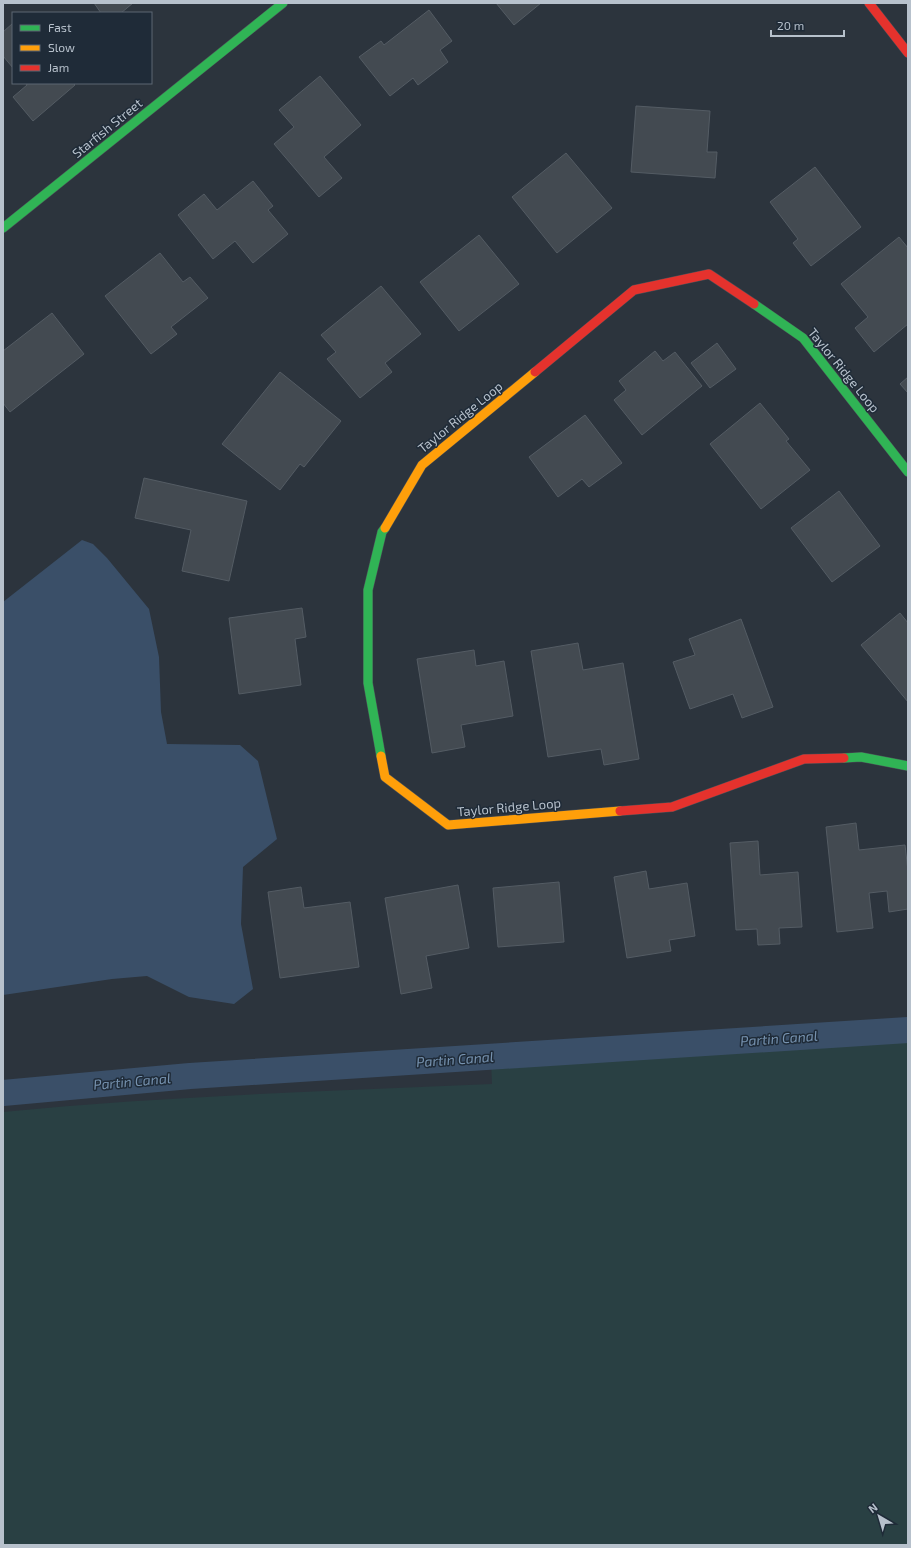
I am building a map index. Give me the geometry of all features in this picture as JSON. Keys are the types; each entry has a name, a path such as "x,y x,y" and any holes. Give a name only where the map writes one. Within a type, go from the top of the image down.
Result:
{"street":[{"name":"Starfish Street","path":"3,228 283,3"},
{"path":"868,3 908,54"},
{"name":"Taylor Ridge Loop","path":"908,472 803,338 709,274 634,290 422,465 382,532 368,590 368,684 384,777 448,825 672,807 804,759 861,757 908,766"}],"green space":[{"path":"908,1018 908,1545 3,1545 3,1112 64,1106 186,1098 492,1084 491,1058 562,1049"}],"water":[{"path":"82,540 93,544 107,558 149,609 159,657 161,712 167,744 240,745 258,761 277,839 243,867 241,924 253,989 234,1004 189,997 147,976 112,979 3,995 3,602"}],"building":[{"path":"94,3 133,3 122,12 100,12"},
{"path":"496,3 541,3 514,25"},
{"path":"429,10 452,41 440,50 448,62 418,85 413,78 390,96 359,57 381,41 384,45"},
{"path":"12,24 12,67 3,56 3,32"},
{"path":"320,76 361,125 324,157 342,178 319,197 274,144 294,127 279,110"},
{"path":"27,85 75,85 33,121 13,97"},
{"path":"636,106 710,111 707,152 717,152 715,178 631,172"},
{"path":"566,153 612,208 557,253 512,197"},
{"path":"815,167 861,227 811,266 793,243 798,239 770,202"},
{"path":"253,181 273,206 268,210 288,234 253,263 235,241 213,259 178,215 204,194 217,210"},
{"path":"479,235 519,284 459,331 420,282"},
{"path":"899,237 908,248 908,324 874,352 855,328 868,317 841,284"},
{"path":"160,253 183,282 190,277 208,298 171,327 177,334 151,354 105,296"},
{"path":"381,286 421,334 385,363 392,372 360,398 327,359 336,352 321,335"},
{"path":"52,313 84,354 10,412 3,403 3,351"},
{"path":"717,343 736,369 710,388 691,363"},
{"path":"655,351 663,361 675,352 702,386 642,435 614,400 626,390 619,381"},
{"path":"280,372 341,421 304,467 300,464 280,490 222,444"},
{"path":"908,377 908,393 900,384"},
{"path":"760,403 789,439 786,441 810,470 761,509 710,444"},
{"path":"585,415 622,463 589,487 582,479 558,497 529,457"},
{"path":"144,478 247,501 229,581 182,571 191,530 135,518"},
{"path":"839,491 880,546 832,582 791,528"},
{"path":"302,608 306,637 295,639 301,685 239,694 229,618"},
{"path":"900,613 908,623 908,702 861,645"},
{"path":"741,619 773,707 742,718 733,694 690,709 673,662 695,655 689,639"},
{"path":"578,643 583,670 623,663 639,759 604,765 601,749 548,757 531,651"},
{"path":"474,650 476,666 504,661 513,716 461,725 465,747 432,753 417,659"},
{"path":"856,823 859,850 905,845 908,871 908,909 889,912 887,891 869,893 873,928 837,932 826,827"},
{"path":"758,841 760,875 798,872 802,927 779,928 780,944 758,945 757,929 736,930 730,843"},
{"path":"646,871 649,889 687,883 695,936 669,940 671,951 627,958 614,877"},
{"path":"559,882 564,942 498,947 493,888"},
{"path":"458,885 469,948 426,956 432,988 401,994 385,898"},
{"path":"301,887 304,908 350,902 359,967 280,978 268,892"}],"waterway":[{"name":"Partin Canal","path":"3,1093 190,1076 908,1030"}],"traffic: fast":[{"path":"3,228 283,3"},
{"path":"754,304 803,338 908,472"},
{"path":"381,756 368,683 368,590 382,532 385,528"},
{"path":"844,758 861,757 908,766"}],"traffic: slow":[{"path":"385,528 422,465 535,372"},
{"path":"381,756 385,777 448,825 620,811"}],"traffic: jam":[{"path":"869,3 908,53"},
{"path":"535,372 634,290 709,274 754,304"},
{"path":"620,811 672,807 804,759 844,758"}]}
